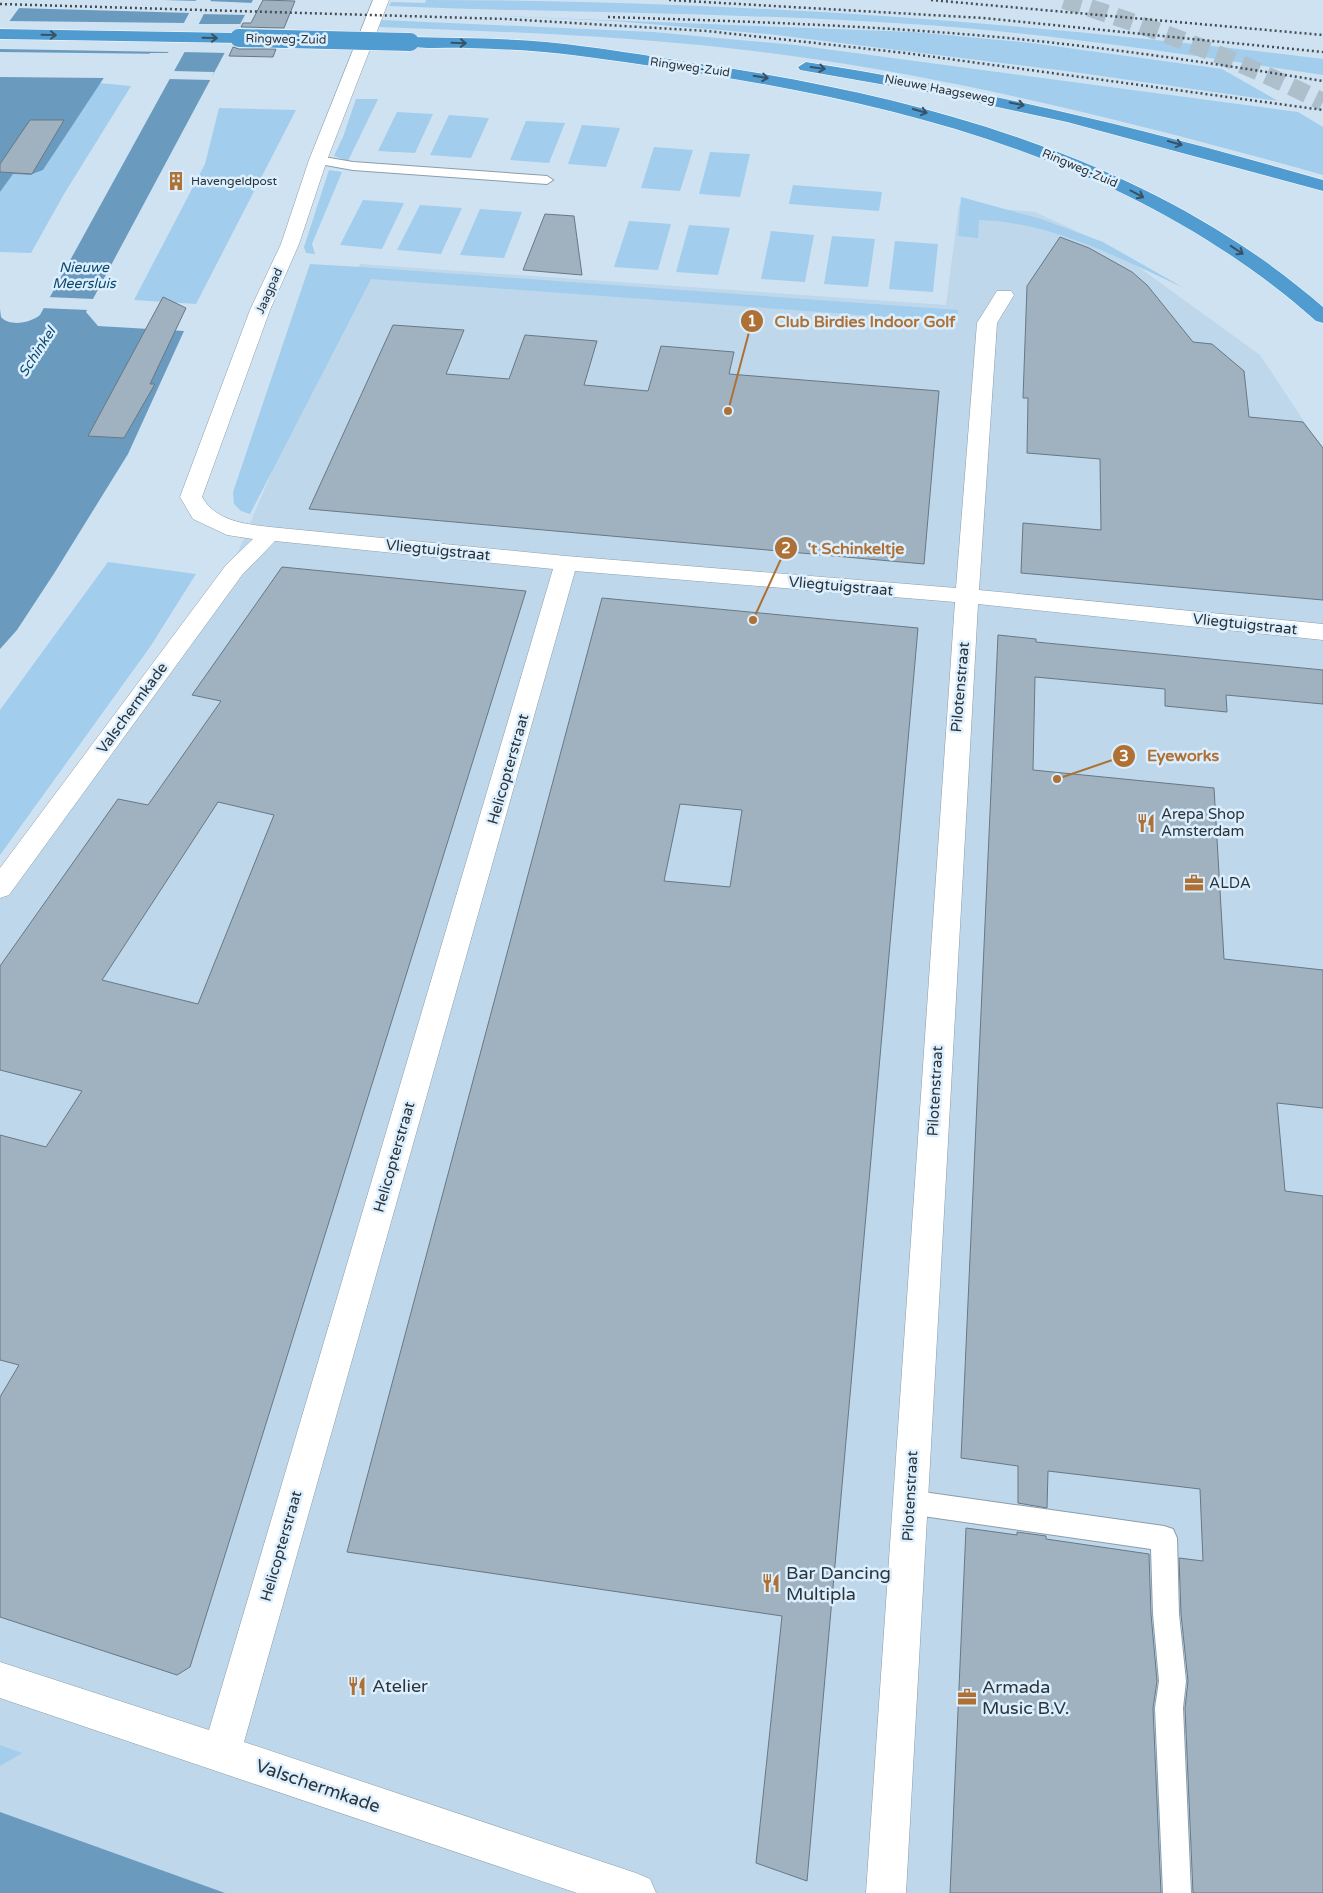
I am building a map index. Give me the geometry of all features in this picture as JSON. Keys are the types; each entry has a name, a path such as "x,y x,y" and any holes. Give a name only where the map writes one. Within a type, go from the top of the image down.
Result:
{"highway":[{"name":"Ringweg-Zuid","path":"0,34 410,42 547,48 713,70 832,90 908,107 997,135 1063,160 1128,189 1234,248 1297,293 1323,318"},
{"path":"547,48 747,59"},
{"name":"Nieuwe Haagseweg","path":"789,64 901,81 1023,106 1139,133 1323,186"}],"street":[{"name":"Jaagpad","path":"270,534 235,530 201,514 192,497 260,310 290,244 318,160 381,0"},
{"name":"Pilotenstraat","path":"886,1893 956,730 968,596 987,324 1004,295"},
{"name":"Vliegtuigstraat","path":"270,534 566,563 968,596 1323,632"},
{"name":"Valschermkade","path":"0,888 234,570 270,534"},
{"name":"Helicopterstraat","path":"222,1752 566,563"},
{"name":"Valschermkade","path":"0,1680 222,1752 425,1824 636,1893"}],"lane":[{"path":"318,160 353,166 547,180"},
{"path":"910,1502 1164,1538 1168,1639 1173,1659 1173,1690 1169,1708 1176,1893"}],"shaded area":[{"path":"426,0 651,4 763,9 988,24 1100,34 1323,59 1323,75 1071,39 912,24 762,17 389,6 391,2 425,3"},
{"path":"499,16 914,32 1031,43 1222,69 1278,101 1066,71 768,34 614,21"},
{"path":"382,20 653,32 795,45 1298,112 1323,127 1323,175 1192,139 1059,106 859,66 689,44 534,33 379,27"},
{"path":"99,83 131,86 64,194 31,253 0,252 0,192 12,174 30,175 43,170"},
{"path":"356,99 378,99 348,161 334,156 343,137"},
{"path":"219,108 296,110 196,304 134,300 205,164"},
{"path":"397,112 433,114 415,153 378,151"},
{"path":"449,115 489,118 471,158 430,155"},
{"path":"526,121 565,123 549,163 510,160"},
{"path":"582,125 620,128 606,167 568,164"},
{"path":"654,147 693,150 680,191 641,188"},
{"path":"710,152 750,154 740,197 699,194"},
{"path":"329,170 342,172 312,244 315,254 306,253 304,247"},
{"path":"793,185 882,192 879,211 789,204"},
{"path":"961,197 1041,219 1103,242 1184,288 1110,254 1059,234 1033,227 979,220 978,238 958,236"},
{"path":"363,200 404,203 382,249 340,245"},
{"path":"420,205 462,208 441,254 397,250"},
{"path":"959,205 1035,212 1111,247 1260,355 1323,450 1323,1893 0,1893 0,898 220,594 360,264 946,305"},
{"path":"480,209 522,212 504,258 460,255"},
{"path":"629,221 671,224 658,270 614,267"},
{"path":"689,225 730,228 718,275 676,272"},
{"path":"771,231 814,235 805,282 761,279"},
{"path":"832,236 875,239 868,287 824,284"},
{"path":"895,241 938,244 933,292 889,289"},
{"path":"310,264 958,310 957,322 371,279 250,514 241,511 234,504 233,492"},
{"path":"108,562 196,574 150,647 0,855 0,710"},
{"path":"0,1745 22,1753 0,1766"}],"water":[{"path":"25,0 196,0 168,53 150,53 141,71 109,70 43,170 30,175 13,174 0,192 0,34"},
{"path":"211,0 253,0 86,312 98,326 184,331 128,454 17,630 0,649 0,309 1,317 15,323 26,322 40,315 184,53"},
{"path":"0,1812 225,1893 0,1893"}],"pier":[{"path":"22,0 198,1 192,13 16,8"},
{"path":"207,1 254,3 246,15 201,14"},
{"path":"6,21 186,23 171,52 0,49 0,30"},
{"path":"196,24 241,24 227,53 182,52"},
{"path":"0,52 170,54 151,55 142,73 110,72 105,78 0,77"},
{"path":"173,71 214,72 211,80 168,79"},
{"path":"47,297 94,299 88,310 41,308"}],"building":[{"path":"263,0 295,1 284,28 241,27 243,23 251,23"},
{"path":"233,47 239,49 276,49 273,57 229,56"},
{"path":"30,120 64,120 32,174 0,172 0,164"},
{"path":"545,214 574,216 582,275 523,270"},
{"path":"1060,237 1089,248 1132,272 1147,285 1193,342 1212,344 1244,371 1249,417 1303,422 1323,448 1323,600 1021,573 1023,523 1101,530 1100,459 1027,453 1028,398 1023,398 1027,286"},
{"path":"163,297 186,308 150,384 155,384 124,438 88,436"},
{"path":"393,325 464,330 446,374 509,379 525,335 597,341 584,385 648,391 661,346 734,352 729,374 939,391 924,564 309,509"},
{"path":"282,567 526,591 190,1667 177,1675 0,1617 0,1397 19,1365 0,1360 0,1135 46,1147 82,1091 0,1070 0,966 118,799 148,805 221,701 192,695","holes":["218,802 274,815 198,1004 102,980"]},
{"path":"602,598 918,628 807,1881 756,1863 782,1616 347,1552","holes":["680,804 742,810 730,887 664,881"]},
{"path":"998,635 1036,639 1036,642 1323,670 1323,704 1226,695 1227,712 1165,706 1165,689 1035,677 1033,770 1214,788 1224,959 1323,970 1323,1108 1277,1103 1285,1191 1323,1196 1323,1893 1193,1893 1185,1708 1188,1681 1181,1614 1179,1558 1203,1561 1200,1489 1048,1471 1047,1508 1018,1503 1018,1466 961,1458"},
{"path":"966,1528 1017,1535 1017,1532 1046,1536 1046,1539 1149,1554 1151,1614 1157,1681 1153,1708 1161,1893 950,1893"}],"tunnel":[{"path":"1064,0 1130,21 1195,45 1260,72 1323,102"}],"railway":[{"path":"669,0 983,18 1323,52"},
{"path":"931,0 1323,35"},
{"path":"0,4 506,19 707,31 905,53 1323,110"},
{"path":"608,17 844,26 986,36 1155,56 1323,81"}],"place":[{"name":"Havengeldpost","path":"176,181"},
{"name":"Club Birdies Indoor Golf","path":"728,411"},
{"name":"'t Schinkeltje","path":"753,620"},
{"name":"Eyeworks","path":"1057,779"},
{"name":"Arepa Shop Amsterdam","path":"1146,823"},
{"name":"ALDA","path":"1194,883"},
{"name":"Bar Dancing Multipla","path":"771,1583"},
{"name":"Atelier","path":"357,1686"},
{"name":"Armada Music B.V.","path":"967,1697"}],"water label":[{"name":"Nieuwe Meersluis","path":"84,276"},
{"name":"Schinkel","path":"37,352"}]}
